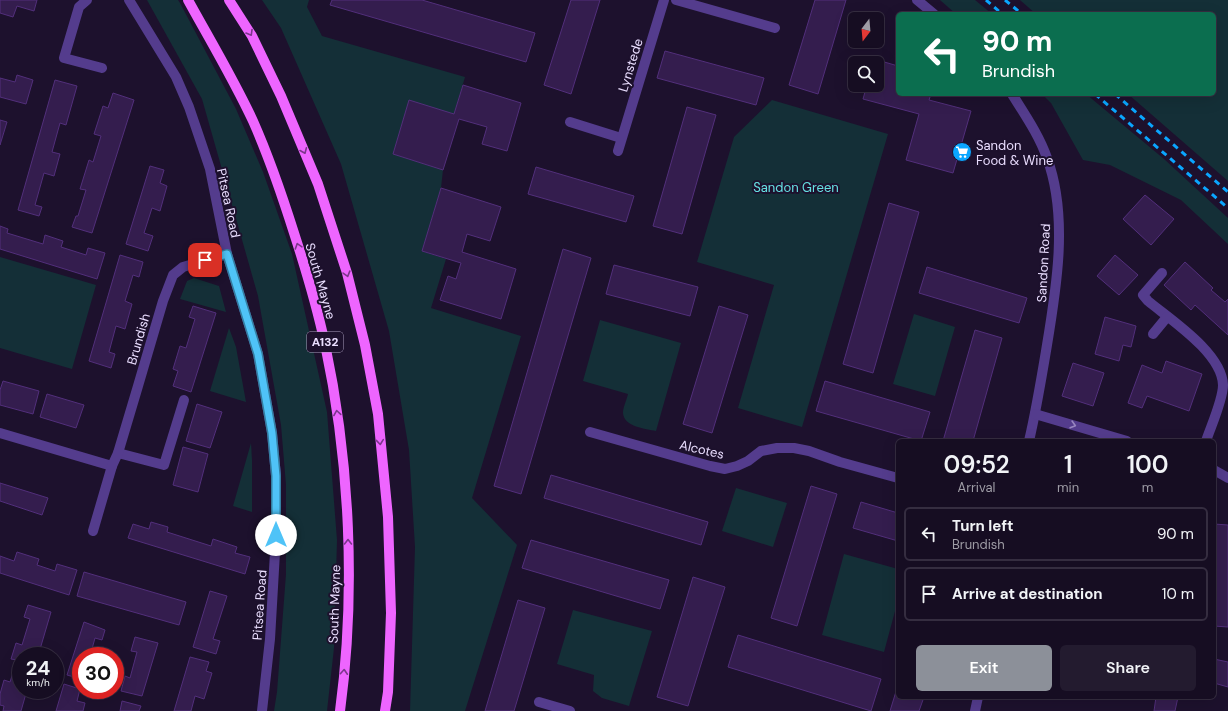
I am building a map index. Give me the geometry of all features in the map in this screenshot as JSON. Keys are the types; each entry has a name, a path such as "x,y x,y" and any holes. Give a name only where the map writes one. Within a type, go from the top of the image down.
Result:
{"main road":[{"name":"South Mayne","path":"188,0 221,59 256,129 288,213 308,277 325,344 338,417 348,525 348,614 340,711"},
{"name":"South Mayne","path":"229,0 252,36 281,96 318,184 347,274 365,345 378,414 388,517 391,613 388,692 385,711"}],"street":[{"path":"87,0 79,7 64,58 102,68"},
{"name":"Pitsea Road","path":"130,0 176,77 189,107 210,169 227,254 258,354 272,433 276,476 276,535 270,632 262,711"},
{"name":"Lynstede","path":"618,151 664,0"},
{"path":"676,0 775,28"},
{"path":"917,0 932,12"},
{"name":"Sandon Road","path":"1013,96 1032,125 1047,158 1055,187 1058,215 1058,253 1054,307 1029,439"},
{"path":"570,122 621,138"},
{"name":"Brundish","path":"93,531 112,466 118,453 163,301 173,275 183,268 227,254"},
{"path":"1162,273 1144,295 1148,301 1206,351 1215,361 1222,375 1223,386 1220,400 1207,439"},
{"path":"1153,334 1167,317"},
{"path":"118,453 164,465 184,400"},
{"path":"1035,414 1120,439"},
{"name":"Alcotes","path":"590,432 710,466 725,468 737,466 748,461 761,451 777,448 794,448 809,451 840,462 896,477"},
{"path":"0,433 112,466"},
{"path":"1216,471 1228,478"},
{"path":"975,711 978,699"},
{"path":"539,702 570,711"}],"green space":[{"path":"147,0 178,0 180,3 236,109 263,172 292,254 327,412 337,540 334,648 327,711 274,711 277,692 286,574 286,485 281,425 258,296 202,99"},
{"path":"262,0 309,0 307,7 322,36 465,77 454,114 409,101 393,154 443,170 441,188 422,251 446,259 431,308 521,336 472,498 517,545 465,711 410,711 415,547 409,450 389,331 341,164 281,28"},
{"path":"940,0 975,0 990,12 954,12"},
{"path":"1020,0 1228,0 1228,181 1130,96 1216,96 1216,12 1034,12"},
{"path":"1044,96 1088,96 1164,159 1228,218 1228,244 1181,200 1110,165 1083,160 1051,103"},
{"name":"Sandon Green","path":"772,100 888,134 802,427 738,408 774,285 697,262 734,137"},
{"path":"0,257 96,285 72,369 0,348"},
{"path":"194,278 219,286 226,312 180,299 187,281"},
{"path":"914,314 955,327 935,396 893,384"},
{"path":"600,320 681,343 656,431 631,424 624,418 623,411 628,394 583,381"},
{"path":"229,328 236,347 246,402 210,391"},
{"path":"251,443 252,460 252,512 233,506"},
{"path":"736,488 787,503 773,547 722,531"},
{"path":"844,554 896,568 896,607 884,652 822,635"},
{"path":"573,610 652,631 629,706 602,698 593,691 594,675 557,664"}],"building":[{"path":"0,0 37,0 34,11 17,6 13,17 0,13"},
{"path":"332,0 422,0 535,33 526,62 330,5"},
{"path":"571,0 600,0 571,94 544,85"},
{"path":"815,0 846,0 818,94 789,85"},
{"path":"665,51 764,78 756,105 657,78"},
{"path":"884,62 896,65 896,96 930,96 929,100 971,111 953,173 906,160 919,114 863,99 865,92 884,92"},
{"path":"17,75 33,80 26,104 0,97 0,78 15,82"},
{"path":"55,80 77,86 66,125 60,123 52,152 60,154 54,176 44,173 35,205 42,207 39,216 18,210"},
{"path":"463,85 521,103 507,151 482,144 487,127 459,119 443,170 393,154 409,100 454,114"},
{"path":"113,93 134,100 92,233 72,227 76,216 78,216 86,190 80,189 89,160 93,162 101,136 94,134 103,106 108,108"},
{"path":"687,107 716,115 682,234 653,226"},
{"path":"0,120 7,122 0,145"},
{"path":"150,166 164,170 160,183 167,186 160,211 152,208 144,233 153,236 148,251 126,244"},
{"path":"536,167 634,196 626,222 528,194"},
{"path":"441,188 501,207 490,241 467,234 462,252 516,269 501,319 440,300 448,276 456,279 461,263 422,251"},
{"path":"1145,195 1174,219 1151,245 1123,219"},
{"path":"889,203 919,212 873,373 843,364"},
{"path":"0,226 8,229 7,233 43,244 45,235 63,241 61,247 86,255 88,248 105,253 97,279 0,249"},
{"path":"563,249 591,258 521,494 494,486"},
{"path":"120,255 143,262 139,277 133,275 125,301 132,304 125,329 116,326 109,352 115,354 111,368 89,361"},
{"path":"1115,255 1138,275 1119,295 1097,276"},
{"path":"1185,262 1213,288 1211,290 1225,302 1228,299 1228,335 1195,305 1191,310 1164,285"},
{"path":"614,265 698,287 690,316 606,294"},
{"path":"927,267 1027,298 1019,323 919,293"},
{"path":"193,306 216,313 191,392 173,386 178,371 173,369 180,346 186,348 195,319 189,317"},
{"path":"719,306 748,315 712,433 683,424"},
{"path":"1105,317 1136,326 1131,347 1123,345 1119,361 1095,354"},
{"path":"975,330 1002,338 974,439 944,439"},
{"path":"1166,361 1202,374 1189,411 1147,396 1142,408 1128,403 1142,365 1162,373"},
{"path":"1073,363 1104,373 1093,406 1062,396"},
{"path":"3,381 39,391 33,414 0,405 0,390"},
{"path":"825,381 930,412 922,439 914,439 816,411"},
{"path":"47,394 84,405 76,428 40,417"},
{"path":"197,404 222,412 210,448 186,441"},
{"path":"183,447 208,454 198,492 173,485"},
{"path":"551,475 708,522 701,545 544,498"},
{"path":"0,483 48,498 42,515 0,501"},
{"path":"811,486 837,494 797,626 771,618"},
{"path":"861,502 896,512 896,540 853,528"},
{"path":"151,522 168,527 167,532 211,546 213,539 237,547 235,553 250,557 245,574 128,538 133,524 149,529"},
{"path":"1216,524 1228,525 1228,627 1216,626"},
{"path":"531,540 669,580 660,609 522,568"},
{"path":"17,552 39,559 37,565 55,571 57,564 77,570 69,595 0,573 0,556 14,561"},
{"path":"84,572 186,602 179,625 77,596"},
{"path":"693,577 725,587 688,706 657,697"},
{"path":"210,591 227,596 213,639 220,641 216,654 193,647"},
{"path":"518,600 545,608 514,711 485,711"},
{"path":"28,605 51,612 41,647 15,647 16,643 22,645 30,619 24,617"},
{"path":"84,622 105,630 102,640 95,638 92,647 76,647"},
{"path":"738,635 881,679 871,711 728,667"},
{"path":"135,637 158,643 142,696 124,692 125,676 130,678 137,652 131,651"},
{"path":"190,657 209,662 206,671 212,673 204,699 195,696 191,711 174,711"},
{"path":"72,659 72,676 67,675"},
{"path":"1216,659 1228,662 1228,687 1216,684"},
{"path":"12,676 12,699 24,699 21,711 3,711 4,706 0,705 0,694 4,680 10,682"},
{"path":"64,684 72,686 72,699 78,699 77,701 85,703 83,711 56,711 60,699 64,699"},
{"path":"896,692 896,699 923,699 919,711 890,711"},
{"path":"1156,699 1178,699 1175,711 1154,711"},
{"path":"122,701 141,706 139,711 120,711"}],"railway":[{"path":"986,0 1000,12"},
{"path":"1005,0 1020,12"},
{"path":"1097,96 1228,208"},
{"path":"1117,96 1228,192"}],"place":[{"name":"Sandon Food & Wine","path":"962,152"}],"route":[{"path":"205,260 227,254 258,354 272,433 276,476 276,535"}]}
